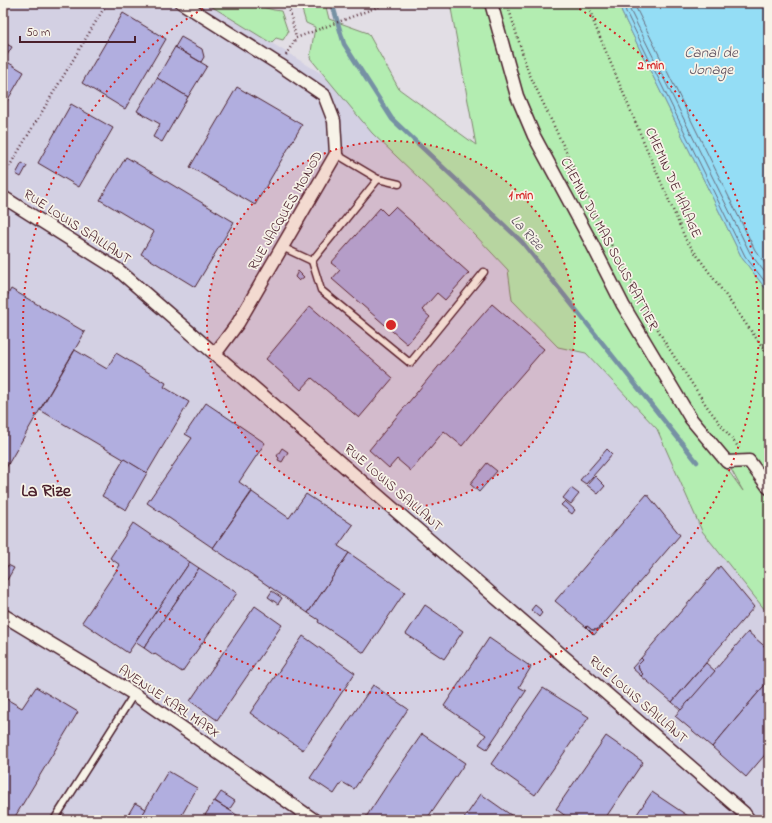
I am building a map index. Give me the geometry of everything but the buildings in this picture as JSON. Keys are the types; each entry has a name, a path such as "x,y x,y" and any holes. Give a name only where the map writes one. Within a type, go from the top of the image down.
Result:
{"street":[{"name":"RUE JACQUES MONOD","path":"182,3 280,65 324,95 334,121 336,154 238,323 215,354"},
{"name":"CHEMIN DU MAS SOUS RATTIER","path":"491,3 517,96 534,136 623,305 691,419 727,462 749,461"},
{"name":"RUE LOUIS SAILLANT","path":"3,196 118,269 645,726 744,813 749,820"},
{"path":"749,461 769,488"},
{"name":"AVENUE KARL MARX","path":"3,615 134,694 314,820"}],"lane":[{"path":"336,154 378,179 399,184"},
{"path":"312,261 378,179"},
{"path":"282,247 312,261 321,290 410,363 484,272"},
{"path":"54,820 134,694"}],"path":[{"path":"3,177 107,3"},
{"path":"288,3 296,38"},
{"path":"280,65 296,38 388,3"},
{"path":"507,3 528,72 603,230 666,344 708,408 749,461"},
{"name":"CHEMIN DE HALAGE","path":"588,3 594,23 686,240 769,356"}],"shaded area":[{"path":"3,3 206,3 327,77 769,548 769,820 3,820"}],"green space":[{"path":"206,3 266,3 262,7 281,11 288,32 283,40 276,38 271,43"},
{"path":"300,3 325,3 329,19 368,33 399,89 476,145 450,3 620,3 622,13 742,258 769,293 769,615 702,531 657,429 586,353 558,347 512,300 508,270 443,201 372,133 310,58 315,27 306,23","holes":["696,426 727,462 743,491"]}],"water":[{"name":"Canal de Jonage","path":"620,3 769,3 769,293 742,258 622,13"}],"waterway":[{"name":"La Rize","path":"332,3 344,44 392,119 522,242 697,462"}],"district":[{"name":"La Rize","path":"46,492"}]}
